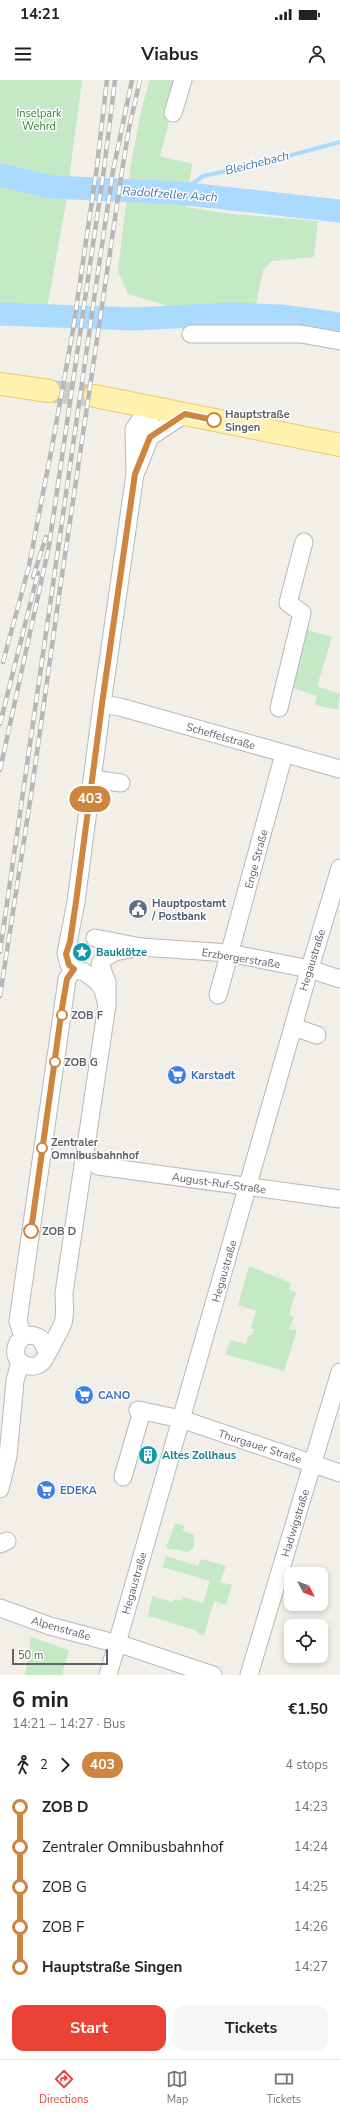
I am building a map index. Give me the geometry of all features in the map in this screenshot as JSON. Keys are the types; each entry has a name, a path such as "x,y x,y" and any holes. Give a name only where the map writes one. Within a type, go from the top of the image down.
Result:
{"main road":[{"path":"0,384 50,391"},
{"path":"95,396 340,445"}],"street":[{"path":"173,114 183,80"},
{"path":"191,334 262,337 301,334 340,341"},
{"path":"107,1006 103,990 94,978 69,965 66,954 70,942 76,902 102,704 135,474 134,429 116,400"},
{"path":"134,429 149,408"},
{"path":"135,474 150,437 149,408"},
{"path":"150,437 185,414"},
{"path":"279,708 302,613 288,603 304,542"},
{"name":"Scheffelstraße","path":"102,704 120,707 340,769"},
{"name":"Enge Straße","path":"218,995 284,754"},
{"path":"92,780 121,784"},
{"name":"Hegaustraße","path":"108,1675 293,1027 340,868"},
{"path":"64,1302 52,1322 17,1344 15,1354 20,1362 29,1366 39,1364 45,1357 46,1352 63,1323 64,1302 107,1006 108,988 101,962 102,947 93,937 76,902"},
{"path":"70,942 79,936 93,937"},
{"name":"Erzbergerstraße","path":"93,937 141,947 230,952 310,969 340,978"},
{"name":"Erzbergerstraße","path":"101,962 115,952 141,947"},
{"path":"46,1352 44,1343 30,1337 18,1321 62,1008 67,979 79,971 96,969 101,962"},
{"path":"293,1027 317,1035"},
{"name":"August-Ruf-Straße","path":"98,1166 340,1199"},
{"path":"0,1489 8,1456 15,1381 20,1362"},
{"name":"Hadwigstraße","path":"250,1675 340,1372"},
{"name":"Thurgauer Straße","path":"124,1477 140,1411 181,1419 340,1473"},
{"name":"Alpenstraße","path":"0,1608 50,1626 117,1643 213,1675"}],"green space":[{"name":"Inselpark Wehrd","path":"0,80 82,80 66,203 48,303 42,316 0,314"},
{"path":"150,80 180,80 160,156 192,164 186,207 232,214 318,221 314,257 272,261 263,270 255,309 174,308 128,294 118,271 130,170 142,106"},
{"path":"305,629 332,637 317,686 340,694 338,710 315,705 317,696 290,687"},
{"path":"249,1266 291,1283 289,1290 296,1292 289,1315 294,1317 289,1329 297,1330 284,1371 225,1354 231,1340 246,1344 249,1335 252,1335 254,1329 251,1328 256,1311 238,1305"},
{"path":"175,1523 184,1526 183,1531 194,1535 194,1548 188,1552 166,1548"},
{"path":"166,1556 198,1566 201,1559 226,1566 220,1582 232,1585 226,1605 214,1601 204,1635 197,1633 198,1631 153,1617 148,1617 152,1596 173,1602 174,1599 182,1601 183,1597 203,1603 210,1581 162,1567"},
{"path":"31,1637 69,1650 62,1675 25,1675"}],"waterway":[{"name":"Bleichebach","path":"179,193 203,176 255,165 340,142"},
{"name":"Radolfzeller Aach","path":"0,175 52,187 179,193 340,211"},
{"name":"Radolfzeller Aach","path":"0,314 135,319 231,314 282,316 340,324"}],"tunnel":[{"path":"49,391 95,396"}],"railway":[{"path":"3,662 29,566 73,330 97,166 107,80"},
{"path":"0,770 49,546 104,169 115,80"},
{"path":"0,952 113,171 132,80"},
{"path":"0,996 31,795 122,171 129,128 140,80"},
{"path":"33,577 46,537"},
{"path":"0,724 38,573"}],"bus line":[{"name":"403","path":"31,1231 62,1017 62,1008 67,979 74,969 69,965 66,954 70,942 76,902 102,704 135,474 150,437 170,422 185,414 214,420"}],"place":[{"name":"Hauptstraße Singen","path":"214,420"},
{"name":"Hauptpostamt / Postbank","path":"138,909"},
{"name":"Bauklötze","path":"82,952"},
{"name":"ZOB F","path":"62,1015"},
{"name":"ZOB G","path":"55,1062"},
{"name":"Karstadt","path":"177,1075"},
{"name":"Zentraler Omnibusbahnhof","path":"42,1148"},
{"name":"ZOB D","path":"31,1231"},
{"name":"CANO","path":"84,1395"},
{"name":"Altes Zollhaus","path":"148,1455"},
{"name":"EDEKA","path":"46,1490"}]}
